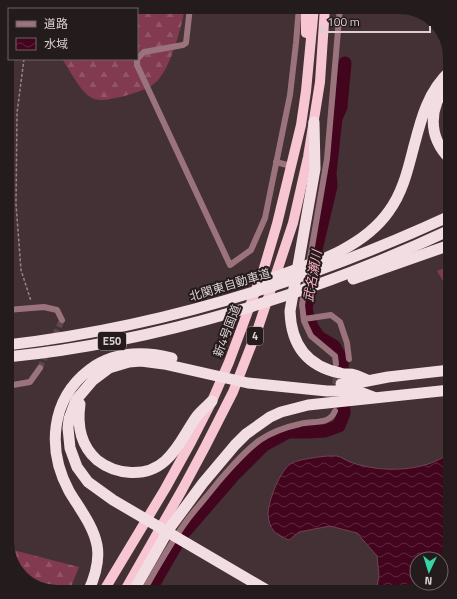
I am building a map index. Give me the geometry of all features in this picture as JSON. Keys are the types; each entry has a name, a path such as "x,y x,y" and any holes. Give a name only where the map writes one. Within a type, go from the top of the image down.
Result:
{"highway":[{"path":"306,14 306,91"},
{"name":"新4号国道","path":"108,585 165,489 212,401 230,362 264,268 277,224 301,125 306,91 313,14"},
{"name":"4","path":"128,585 182,490 233,392 261,321 293,223 308,157 323,56 325,14"},
{"path":"323,56 331,23 332,14"},
{"path":"321,264 356,242 379,223 389,212 402,188 427,103 443,78"},
{"path":"443,90 436,104 433,129 436,140 443,152"},
{"path":"314,122 315,168 290,311 292,329 294,338 303,352 318,365 341,374 355,375 367,380"},
{"path":"321,264 375,249 443,219"},
{"path":"315,289 443,233"},
{"path":"315,289 443,246"},
{"name":"E50","path":"14,344 65,337 144,322 180,308 237,294 321,264"},
{"name":"E50","path":"14,356 106,342 215,317 229,316 315,289"},
{"path":"90,585 95,572 98,552 96,543 89,524 69,490 57,459 55,442 56,424 62,403 72,387 86,372 102,362 122,354 154,354 209,371"},
{"path":"110,503 76,467 68,439 70,419 76,400 92,380 109,368 129,362 152,362 209,371 250,380 319,390 357,391 373,397"},
{"path":"250,380 285,380 352,384 388,376 443,371"},
{"path":"84,390 78,418 78,427 89,452 102,464 110,468 130,472 149,470 165,461 173,452 198,415 212,401"},
{"path":"137,585 181,512 221,461 246,434 270,417 294,408 324,402 443,391"},
{"path":"62,403 62,445 65,457 74,476 87,490 257,585"},
{"path":"183,545 245,585"}],"street":[{"path":"138,58 144,52 183,45 186,43 189,14"},
{"path":"137,60 137,66 177,148 230,265 250,250 265,218 290,95 298,14"},
{"path":"336,364 335,356 311,336 304,319 302,305 327,159 339,14"},
{"path":"276,162 291,166"},
{"path":"14,309 44,307 57,310 62,320"},
{"path":"304,319 331,315 340,322 347,343 349,359"},
{"path":"14,385 30,382 40,368"},
{"path":"147,585 188,519 247,451 262,439 279,430 302,423 323,421 333,415 335,411"}],"path":[{"path":"24,60 17,113 16,204 21,270 32,308"}],"green space":[{"path":"138,14 183,14 174,48 166,69 155,83 148,88 121,97 101,100 94,99 89,96 76,81 63,60 138,60"},
{"path":"443,269 443,281 437,271"},
{"path":"15,551 79,567 72,585 46,584 35,579 21,566"}],"water":[{"path":"337,456 351,462 377,468 403,469 428,464 443,457 443,548 442,551 409,551 409,584 377,585 379,576 377,556 357,533 330,526 299,532 289,540 276,534 271,528 268,514 272,494 283,472 292,463 301,460"}],"waterway":[{"name":"武名瀬川","path":"153,585 182,535 234,475 264,445 288,432 325,431 339,426 344,413 342,360 334,346 319,337 312,327 306,310 315,254 331,186 330,173 336,118 341,107 345,63"}],"tunnel":[{"path":"40,368 62,320"},
{"path":"335,393 336,371"}]}
